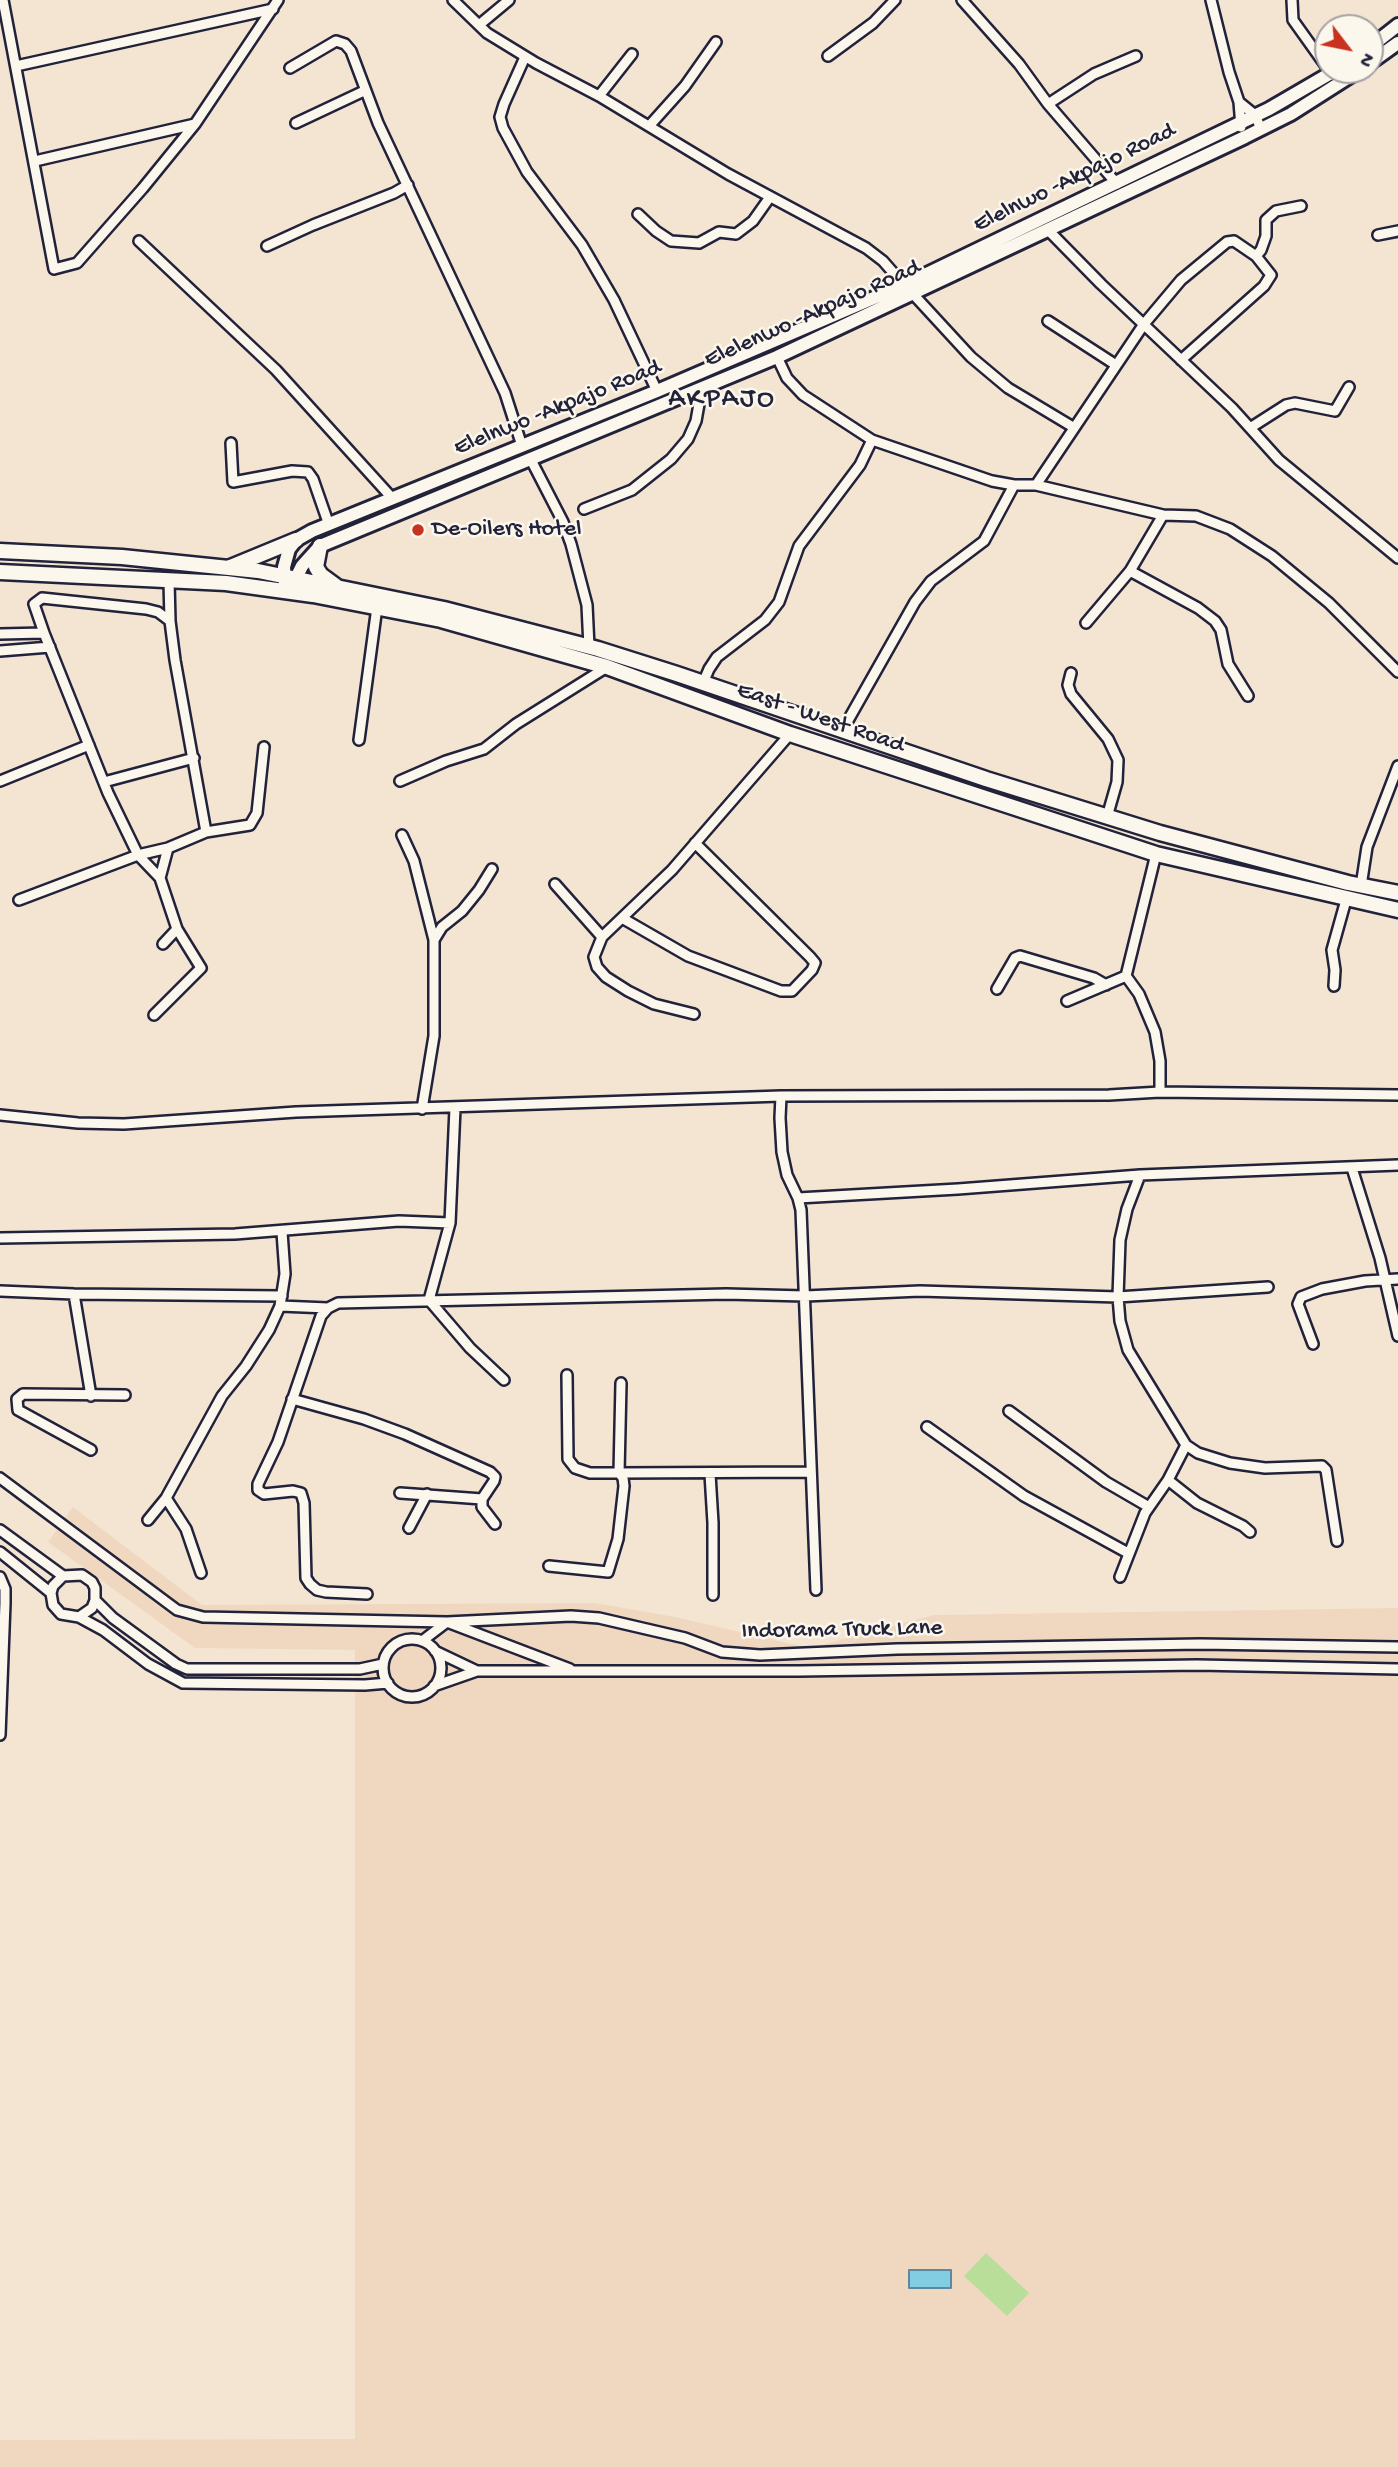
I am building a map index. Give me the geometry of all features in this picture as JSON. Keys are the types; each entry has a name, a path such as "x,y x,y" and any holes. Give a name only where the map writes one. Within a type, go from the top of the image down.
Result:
{"main road":[{"path":"1384,36 1398,24"},
{"name":"Elelnwo -Akpajo Road","path":"296,540 909,289 1285,102 1314,82"},
{"name":"Elelenwo -Akpajo Road","path":"289,584 320,546 777,357 909,289 1048,230 1245,137 1305,106 1339,84"},
{"path":"0,572 169,580 226,575 296,540"},
{"path":"289,584 286,559 296,540"},
{"path":"320,546 316,567 321,575 340,588"},
{"path":"0,551 121,557 226,575"},
{"name":"East - West Road","path":"226,575 340,588 444,609 589,647 1107,817 1173,837 1361,886 1398,893"},
{"name":"East - West Road","path":"289,584 441,620 607,667 790,734 1156,854 1398,910"}],"street":[{"path":"3,0 54,269 76,263 143,188 195,124 278,0"},
{"path":"453,0 487,33 525,57 650,125 728,174 866,248 883,261 971,357 1008,388 1073,427"},
{"path":"479,25 509,0"},
{"path":"828,56 873,23 895,0"},
{"path":"962,0 1019,64 1048,104 1117,184"},
{"path":"1212,0 1238,102 1239,123 1245,137"},
{"path":"1292,0 1293,20 1314,48"},
{"path":"16,66 273,9"},
{"path":"290,68 336,41 345,44 351,51 364,91 505,393 522,446"},
{"path":"650,125 685,86 716,42"},
{"path":"599,96 632,54"},
{"path":"1048,104 1094,74 1136,56"},
{"path":"525,57 504,104 500,117 503,128 527,172 582,245 614,300 657,391"},
{"path":"296,123 364,91"},
{"path":"1238,102 1255,115 1261,129"},
{"path":"35,161 195,124"},
{"path":"267,246 394,194 408,185"},
{"path":"638,214 671,241 699,243 719,232 736,234 752,221 770,197"},
{"path":"1256,256 1266,236 1266,220 1276,211 1301,206"},
{"path":"1048,230 1250,428 1279,460 1398,558"},
{"path":"1378,235 1398,232"},
{"path":"139,240 276,370 393,499"},
{"path":"1036,485 1144,324 1181,280 1227,242 1234,242 1256,256 1271,275 1264,286 1181,360"},
{"path":"1048,321 1116,365"},
{"path":"777,357 787,378 803,395 872,440 992,481 1036,485 1163,514 1196,516 1230,529 1272,556 1329,603 1398,672"},
{"path":"584,509 632,490 671,459 688,439 696,421 702,387"},
{"path":"1250,428 1286,405 1295,403 1335,411 1349,387"},
{"path":"703,683 717,657 765,620 779,602 799,546 860,465 872,440"},
{"path":"231,443 233,482 292,471 308,472 329,525"},
{"path":"530,458 564,522 571,544 587,605 589,647"},
{"path":"842,731 920,594 931,580 985,541 1014,485"},
{"path":"1086,623 1130,571 1163,514"},
{"path":"1130,571 1198,608 1215,621 1221,630 1228,664 1248,696"},
{"path":"169,580 170,621 206,831"},
{"path":"155,1015 201,968 177,929 160,878 138,855 104,782 34,609 36,601 42,598 146,608 158,612 170,621"},
{"path":"359,740 377,607"},
{"path":"0,634 44,633"},
{"path":"0,651 50,647"},
{"path":"400,781 446,761 484,750 516,724 607,667"},
{"path":"1071,673 1068,685 1071,694 1108,738 1118,760 1117,782 1107,817"},
{"path":"694,1014 654,1004 606,977 597,967 594,957 602,937 695,843 790,734"},
{"path":"0,781 89,745"},
{"path":"19,900 138,855 167,848 206,831 245,827 254,820 264,747"},
{"path":"104,782 194,758"},
{"path":"1361,886 1367,847 1398,766"},
{"path":"402,835 414,861 434,940 434,1036 422,1109"},
{"path":"622,918 688,956 781,991 792,991 812,970 814,963 695,843"},
{"path":"160,878 167,848"},
{"path":"1156,854 1126,976 1139,995 1154,1032 1160,1061 1160,1092"},
{"path":"434,940 442,926 462,911 492,869"},
{"path":"555,884 602,937"},
{"path":"1334,986 1332,950 1346,900"},
{"path":"163,944 177,929"},
{"path":"997,989 1015,958 1020,956 1094,978 1106,985"},
{"path":"1067,1001 1126,976"},
{"path":"0,1115 78,1123 124,1124 296,1112 781,1096 1109,1095 1160,1092 1398,1095"},
{"path":"781,1096 782,1152 787,1175 801,1210 816,1590"},
{"path":"429,1300 450,1223 455,1108"},
{"path":"798,1198 1140,1175 1398,1165"},
{"path":"1352,1168 1386,1280 1398,1336"},
{"path":"1140,1175 1126,1209 1120,1240 1118,1297 1120,1321 1128,1350 1186,1445 1198,1453 1230,1463 1265,1468 1322,1466 1329,1481 1337,1541"},
{"path":"0,1238 282,1232 399,1221 450,1223"},
{"path":"148,1520 166,1498 222,1396 246,1366 269,1330 280,1306 285,1274 282,1232"},
{"path":"1313,1344 1298,1304 1301,1297 1322,1289 1365,1281 1398,1279"},
{"path":"367,1594 326,1592 317,1590 310,1584 306,1578 304,1503 301,1493 293,1491 264,1494 258,1490 258,1484 278,1442 321,1316 328,1308 338,1303 726,1294 805,1296 920,1291 1118,1297 1268,1287"},
{"path":"0,1291 282,1296"},
{"path":"74,1294 91,1396"},
{"path":"429,1300 470,1348 504,1380"},
{"path":"280,1306 328,1308"},
{"path":"566,1376 568,1459 571,1464 590,1473 811,1472"},
{"path":"548,1566 608,1572 618,1539 624,1486 619,1473 621,1382"},
{"path":"91,1450 18,1410 17,1399 23,1394 125,1395"},
{"path":"292,1399 364,1419 405,1434 490,1472 495,1476 494,1481 482,1499 482,1507 495,1524"},
{"path":"1009,1411 1106,1482 1149,1507"},
{"path":"927,1427 1024,1496 1128,1553"},
{"path":"1120,1577 1149,1507 1168,1480 1186,1445"},
{"path":"710,1474 713,1595"},
{"name":"Indorama Truck Lane","path":"0,1478 177,1610 203,1617 447,1622 599,1618 722,1651 760,1655 1200,1644 1398,1647"},
{"path":"1168,1480 1197,1503 1251,1532"},
{"path":"400,1493 482,1499"},
{"path":"408,1528 427,1494"},
{"path":"166,1498 186,1529 201,1573"},
{"path":"0,1530 63,1576"},
{"path":"0,1552 51,1593 57,1611 67,1617 79,1617 103,1630 148,1664 183,1683 388,1683"},
{"path":"51,1593 53,1586 63,1576 76,1573 87,1578 94,1588 95,1601 92,1608 79,1617"},
{"path":"0,1577 5,1589 0,1735"},
{"path":"95,1601 123,1626 187,1669 347,1669 383,1664"},
{"path":"422,1641 447,1622 575,1671"},
{"path":"477,1671 414,1639 397,1643 390,1649 383,1664 388,1683 397,1693 408,1696 422,1695 434,1686 477,1671 799,1671 1197,1665 1398,1669"},
{"path":"434,1686 441,1668 435,1651"},
{"path":"799,1671 805,1653"}],"shaded area":[{"path":"73,1507 202,1605 595,1603 675,1617 809,1648 934,1615 1398,1608 1398,2467 0,2467 0,2440 355,2439 355,1650 195,1648 48,1542"}],"green space":[{"path":"986,2253 1029,2293 1007,2316 964,2276"}],"water":[{"path":"909,2270 951,2270 951,2288 909,2288"}],"place":[{"name":"De-Oilers Hotel","path":"418,530"}],"district":[{"name":"AKPAJO","path":"722,401"}]}
